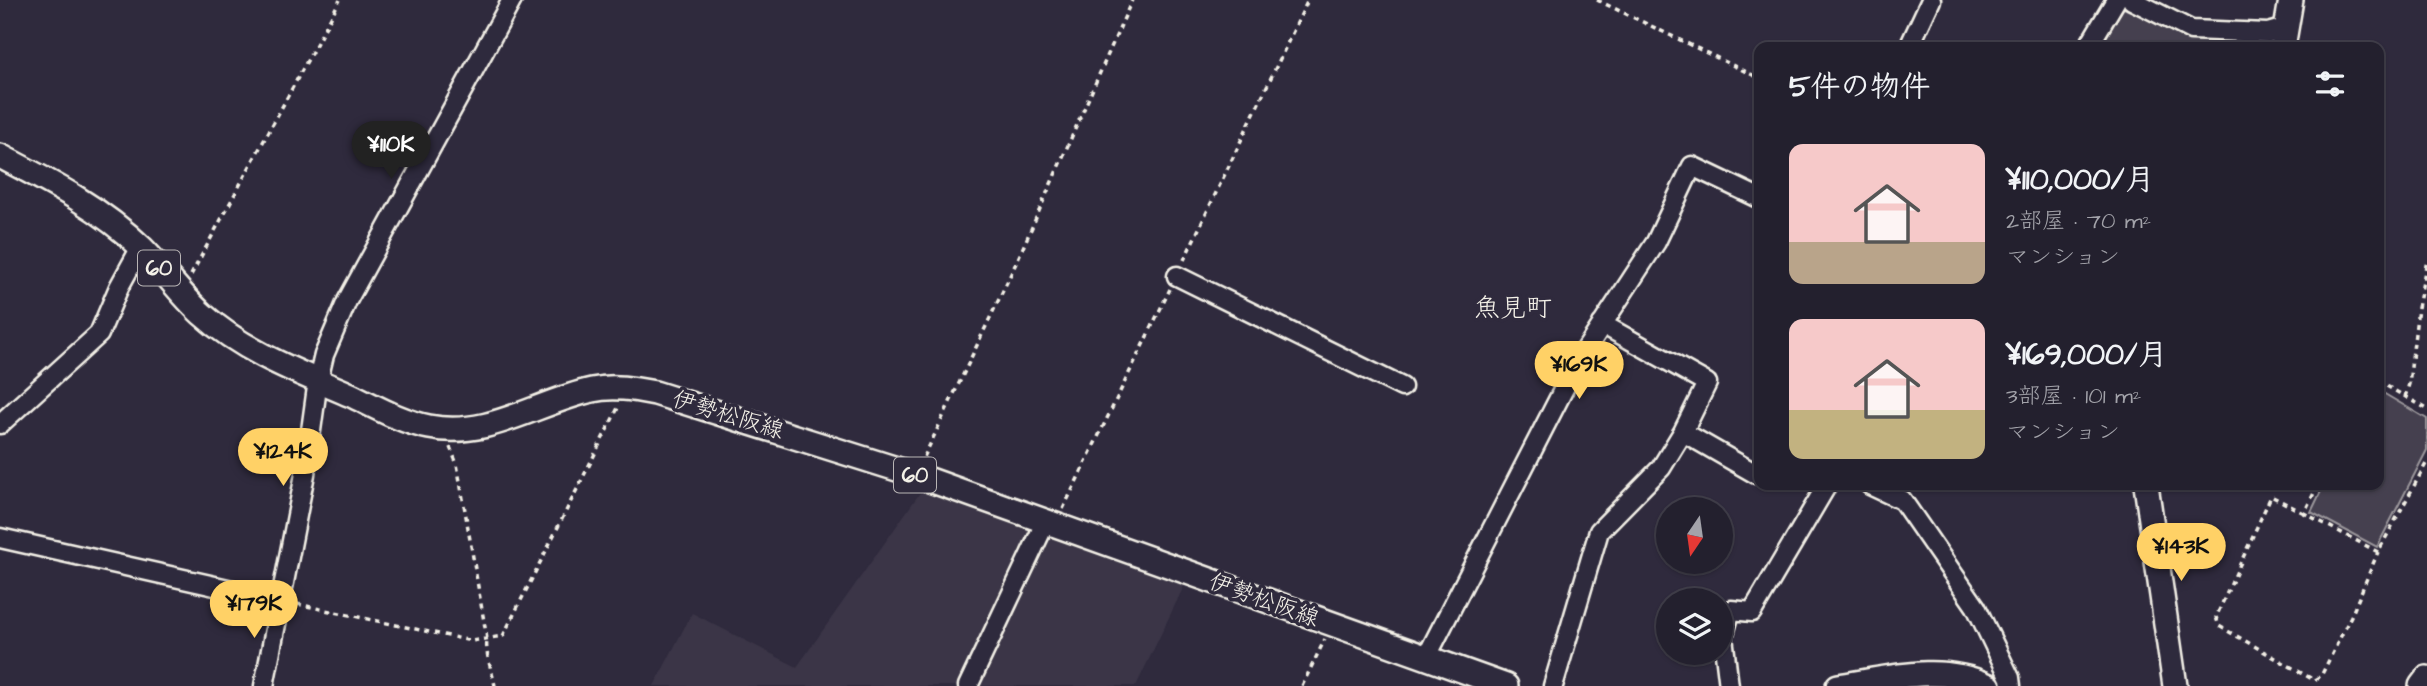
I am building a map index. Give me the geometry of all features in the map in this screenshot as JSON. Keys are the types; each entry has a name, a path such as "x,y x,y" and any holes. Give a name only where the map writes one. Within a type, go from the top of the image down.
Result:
{"main road":[{"path":"2285,38 2291,0"},
{"name":"伊勢松阪線","path":"3,162 74,195 141,247 203,315 236,339 264,355 400,418 428,427 459,431 482,428 593,389 619,387 682,399 916,475 1506,686"},
{"path":"2147,490 2175,686"},
{"path":"1839,686 1939,672 1959,675 1989,686"},
{"path":"2421,686 2427,678"}],"street":[{"path":"264,686 305,474 318,380 333,331 512,0"},
{"path":"1911,42 1931,0"},
{"path":"2091,42 2116,0"},
{"path":"2132,0 2191,30 2268,33 2285,38"},
{"path":"1426,657 1577,363 1656,242 1692,166 1754,196"},
{"path":"0,424 99,334 141,247"},
{"path":"1177,276 1402,387"},
{"path":"1553,686 1599,531 1661,468 1683,432 1707,383 1602,324"},
{"path":"1683,432 1754,473"},
{"path":"1729,686 1723,638 1731,610 1752,612 1824,490"},
{"path":"1881,490 1902,500 1976,607 2010,678 2011,686"},
{"path":"968,686 1046,521"},
{"path":"0,538 282,601"}],"path":[{"path":"178,290 193,273 340,0"},
{"path":"916,475 1017,261 1132,0"},
{"path":"1597,0 1754,76"},
{"path":"2405,397 2427,260"},
{"path":"2384,385 2427,409"},
{"path":"282,601 472,641 503,636 621,402 619,387"},
{"path":"443,429 457,464 487,639 485,652 495,686"},
{"path":"2378,552 2271,496 2216,617 2219,626 2314,680 2321,676 2352,614 2378,552 2427,462"},
{"path":"2304,513 2316,490"},
{"path":"1303,686 1332,625"}],"shaded area":[{"path":"2119,6 2191,37 2263,40 2096,42 2102,31 2107,33"},
{"path":"2384,394 2427,419 2427,450 2377,547 2311,512 2322,490 2384,490"},
{"path":"922,490 1185,584 1136,686 654,686 692,613 797,667"}],"district":[{"name":"魚見町","path":"1513,308"}]}
